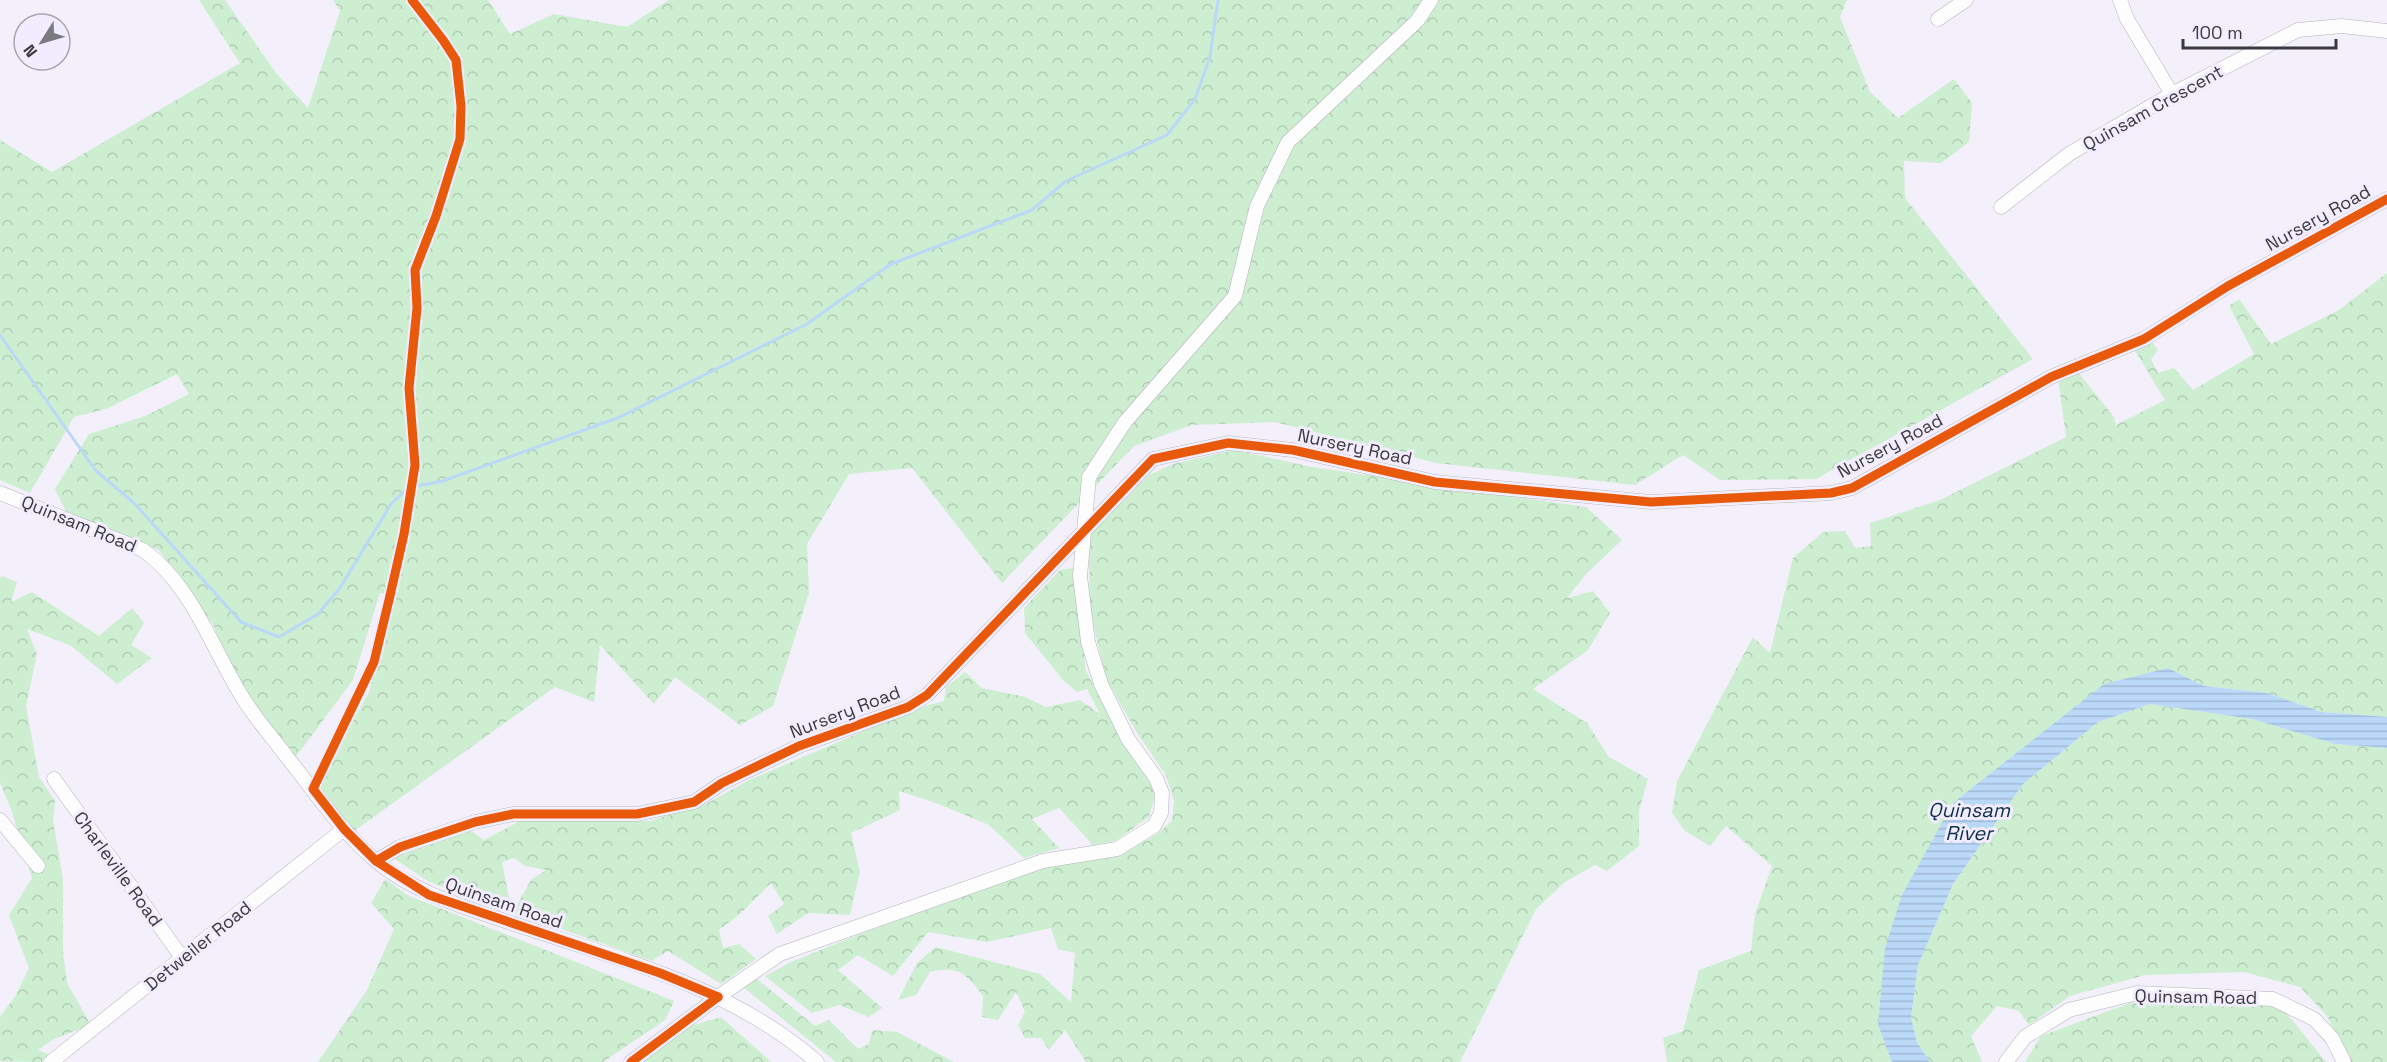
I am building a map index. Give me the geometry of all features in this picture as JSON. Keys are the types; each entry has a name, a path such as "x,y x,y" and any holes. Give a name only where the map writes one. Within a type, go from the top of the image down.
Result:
{"street":[{"path":"632,1062 718,997 780,954 1043,861 1117,849 1154,825 1161,813 1162,793 1156,778 1128,739 1110,703 1101,684 1088,642 1080,576 1089,477 1125,422 1235,296 1257,206 1288,142 1417,21 1431,0"},
{"path":"1938,19 1966,0"},
{"path":"2120,0 2127,19 2172,94"},
{"name":"Quinsam Crescent","path":"2001,207 2069,154 2172,94 2298,30 2342,26 2387,31"},
{"name":"Nursery Road","path":"376,861 400,847 475,822 513,814 637,814 693,802 722,783 799,746 908,707 927,695 1084,534 1153,459 1228,443 1293,450 1435,482 1652,502 1831,493 1852,488 2051,377 2144,339 2228,286 2387,199"},
{"name":"Quinsam Road","path":"0,493 143,550 160,562 178,584 242,698 344,829 376,861 429,895 660,973 718,997 792,1040 817,1062"},
{"name":"Charleville Road","path":"54,779 183,959"},
{"path":"0,820 38,866"},
{"name":"Detweiler Road","path":"51,1062 344,829"},
{"path":"115,1024 139,993"},
{"name":"Quinsam Road","path":"2007,1062 2025,1037 2069,1010 2137,993 2273,999 2314,1019 2332,1038 2344,1062"}],"green space":[{"path":"199,0 225,0 276,73 308,108 340,11 333,0 488,0 510,34 554,14 627,27 669,0 1847,0 1840,17 1870,92 1898,118 1954,79 1972,103 1969,142 1941,163 1904,161 1905,198 2033,359 1816,479 1720,480 1683,455 1635,485 1436,463 1275,422 1192,425 1134,446 1002,583 912,468 849,474 807,544 809,593 773,706 740,725 675,677 654,704 600,645 594,702 555,687 347,836 314,791 369,692 397,595 380,593 353,680 292,762 234,692 214,626 159,550 66,512 55,489 89,434 145,416 189,394 177,374 106,409 74,417 30,493 0,480 0,140 52,172 240,63"},
{"path":"2387,273 2387,717 2322,712 2267,693 2204,686 2168,668 1953,803 1878,1025 1892,1062 1667,1062 1663,1038 1683,1031 1699,970 1751,951 1755,914 1772,866 1726,826 1710,846 1685,831 1672,813 1677,781 1753,637 1770,653 1793,558 1823,532 1845,531 1855,548 1871,546 1870,523 1940,500 2066,437 2058,378 2078,372 2114,417 2116,425 2165,400 2134,349 2151,341 2158,350 2151,359 2158,373 2174,368 2193,390 2254,354 2229,306 2239,299 2271,344 2339,310"},
{"path":"1234,450 1312,467 1586,507 1622,540 1588,572 1567,598 1593,591 1610,613 1588,650 1533,689 1587,723 1609,757 1648,779 1639,811 1639,846 1607,871 1595,865 1565,882 1536,909 1460,1062 1086,1062 1065,1030 1049,1050 1041,1038 1025,1038 1018,1025 1025,1011 1016,992 998,1020 982,1017 983,996 967,977 955,971 930,972 916,995 898,1000 917,963 936,947 1040,974 1071,1002 1075,953 1058,949 1051,928 987,942 928,932 893,976 858,955 838,970 882,1008 869,1017 839,1005 812,1013 765,976 791,962 860,934 1049,866 1117,857 1157,834 1172,821 1174,801 1166,775 1137,733 1106,678 1090,610 1091,534 1149,475 1173,464"},
{"path":"1073,568 1086,671 1119,736 1156,792 1149,817 1115,841 1093,845 1059,808 1032,819 1059,848 1024,858 989,825 936,803 899,791 900,810 851,833 860,872 850,915 808,913 777,934 768,916 784,904 771,883 740,914 719,930 723,948 739,944 756,959 721,984 668,951 652,961 513,912 531,880 546,870 525,866 514,858 502,862 509,898 487,894 487,905 428,881 393,858 470,830 484,840 522,820 649,821 704,805 749,780 918,708 944,701 946,687 965,672 982,688 1025,697 1046,707 1080,700 1100,714 1087,689 1077,692 1063,680 1025,633 1024,608 1060,570"},
{"path":"2,576 17,582 11,602 32,592 99,636 132,608 144,623 131,645 152,658 117,684 70,645 27,629 37,654 26,706 39,777 55,801 53,820 63,879 63,951 67,983 91,1025 54,1039 38,1050 50,1055 41,1062 0,1061 0,1017 16,995 29,968 9,915 32,878 11,809 0,783 0,578"},
{"path":"2150,704 2252,719 2335,744 2387,748 2387,1062 2350,1062 2327,1016 2300,987 2244,972 2145,975 2070,996 2029,1025 2019,1011 1997,1006 1971,1036 1982,1062 1930,1062 1917,1042 1911,1018 1918,965 1953,884 2023,784 2098,722"},
{"path":"385,879 407,895 674,1001 665,1020 603,1062 318,1062 367,990 394,929 371,903"},
{"path":"757,979 815,1026 829,1020 858,1049 869,1044 872,1030 897,1032 954,1062 836,1062 743,987"},
{"path":"2224,995 2284,1010 2326,1062 2025,1062 2041,1036 2130,1003"},
{"path":"721,1017 771,1062 642,1062 690,1026"}],"water":[{"name":"Quinsam River","path":"2168,668 2204,686 2267,693 2322,712 2387,717 2387,748 2335,744 2252,719 2150,704 2098,722 2023,784 1953,884 1918,965 1911,1018 1917,1042 1930,1062 1892,1062 1878,1025 1885,948 1902,895 1953,803 2104,684"}],"waterway":[{"path":"417,486 443,481 620,417 807,324 891,264 1032,210 1066,181 1167,135 1195,99 1210,57 1218,0"},
{"path":"0,335 96,471 134,503 241,622 279,637 318,614 340,588 391,504 409,487"}],"cycle path":[{"path":"412,0 456,60 461,106 460,139 436,216 415,270 417,308 409,388 415,465 404,534 374,662 313,789 344,829 376,861 429,895 660,973 718,997"},
{"path":"376,861 400,847 475,822 513,814 637,814 694,802 722,783 799,746 908,707 927,695 1153,459 1228,443 1293,450 1435,482 1651,502 1831,493 1852,488 2051,377 2144,339 2228,286 2387,199"},
{"path":"631,1062 718,997"}]}
